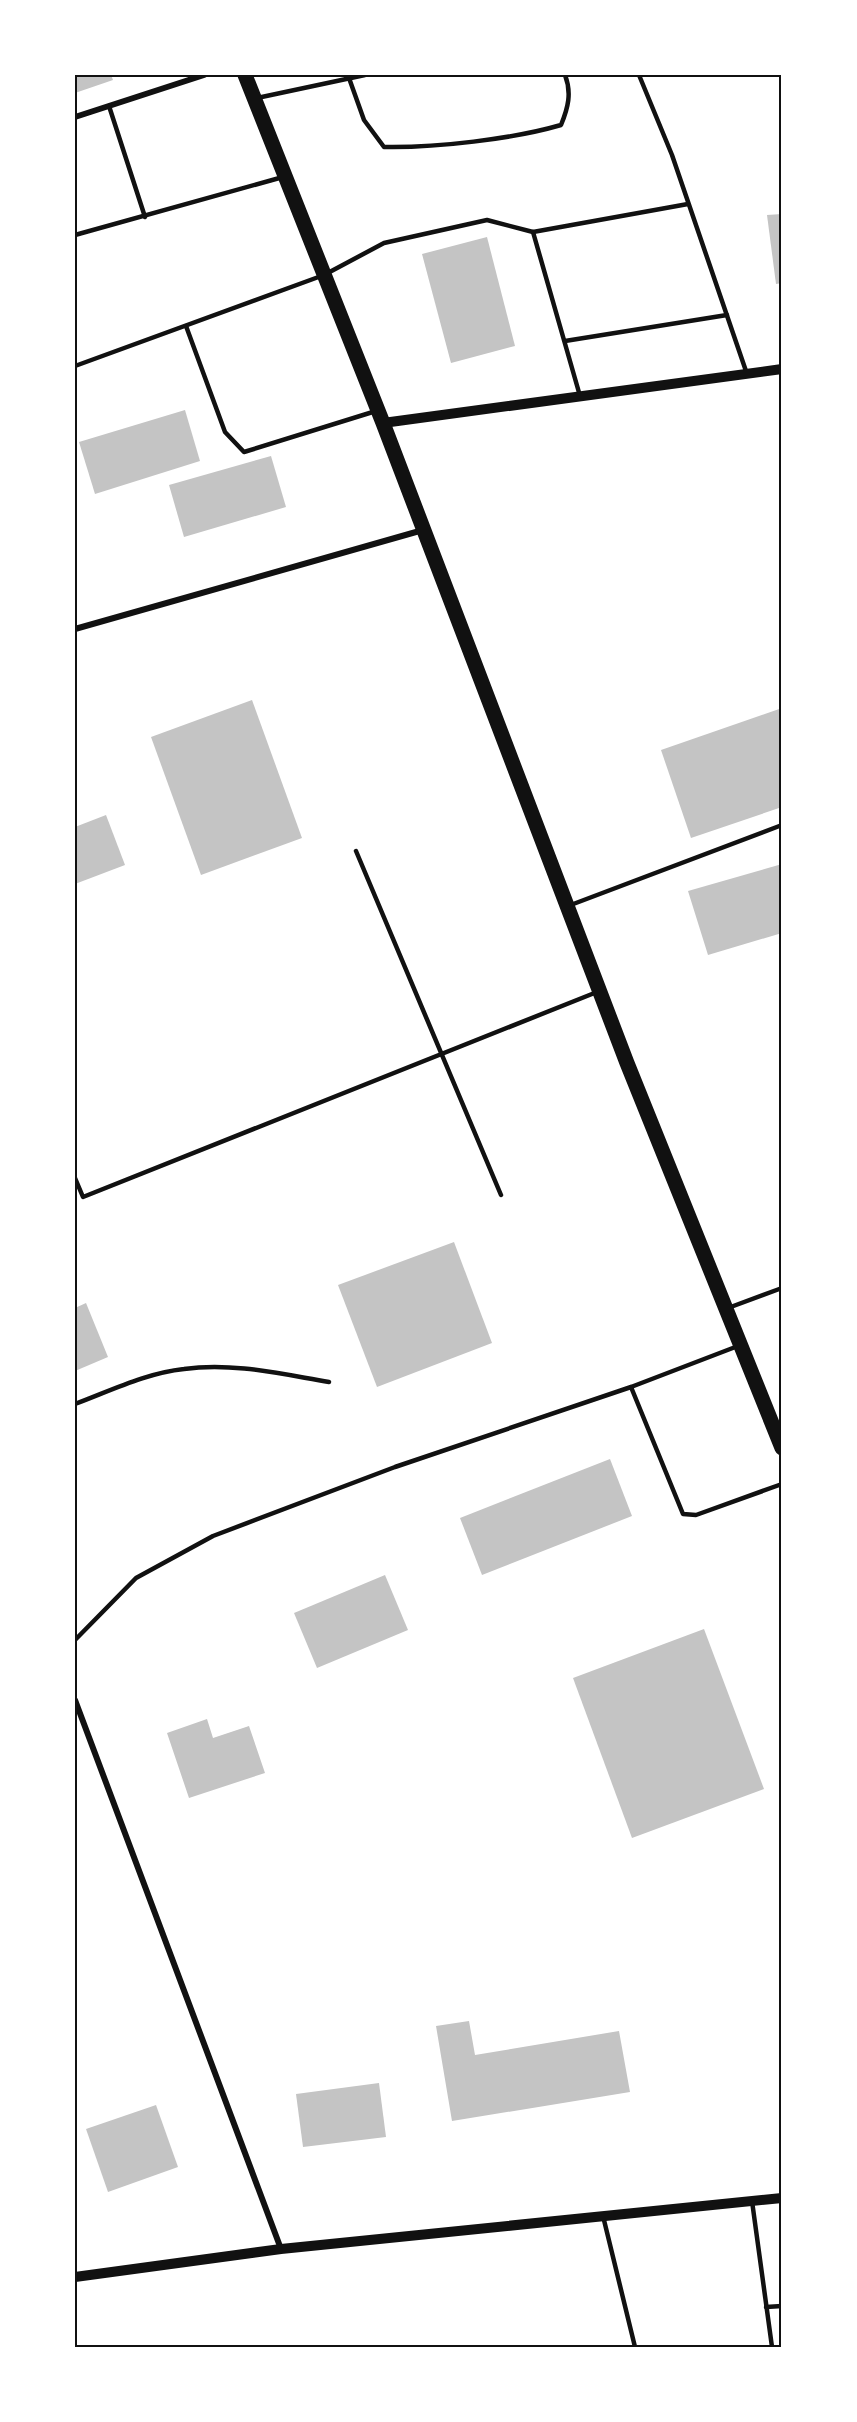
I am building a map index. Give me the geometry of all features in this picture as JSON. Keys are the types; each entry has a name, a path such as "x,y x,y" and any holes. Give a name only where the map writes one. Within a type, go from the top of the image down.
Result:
{"main road":[{"path":"245,75 380,417 599,992 782,1448"}],"street":[{"path":"75,117 204,75"},
{"path":"380,417 580,396 782,369"},
{"path":"75,629 423,530"},
{"path":"75,1700 281,2248"},
{"path":"75,2277 281,2248 782,2198"}],"lane":[{"path":"254,99 365,75"},
{"path":"349,78 364,120 384,147 410,147 539,132 561,125 568,105 568,84 565,75"},
{"path":"639,75 688,204 747,374"},
{"path":"109,106 145,216"},
{"path":"75,235 286,177"},
{"path":"75,366 324,274 384,243 487,220 533,232 688,204"},
{"path":"533,232 580,396"},
{"path":"565,341 727,315"},
{"path":"186,326 225,432 244,452 380,417"},
{"path":"567,906 782,825"},
{"path":"356,851 444,1054 501,1195"},
{"path":"75,1178 83,1197 599,992"},
{"path":"726,1309 782,1288"},
{"path":"75,1640 136,1578 213,1536 395,1467 631,1387 740,1345"},
{"path":"75,1404 154,1375 183,1369 222,1366 329,1382"},
{"path":"631,1387 683,1514 696,1515 782,1484"},
{"path":"752,2201 772,2347"},
{"path":"603,2216 635,2347"},
{"path":"766,2307 782,2306"}],"building":[{"path":"75,75 111,75 113,80 75,93"},
{"path":"782,214 782,283 776,284 767,215"},
{"path":"487,237 515,346 451,363 422,254"},
{"path":"185,410 200,461 95,494 79,442"},
{"path":"271,456 286,507 184,537 169,485"},
{"path":"252,700 302,838 201,875 151,737"},
{"path":"782,708 782,807 691,838 661,750"},
{"path":"106,815 125,865 75,884 75,827"},
{"path":"782,864 782,933 708,955 688,891"},
{"path":"454,1242 492,1343 377,1387 338,1285"},
{"path":"86,1303 108,1357 75,1371 75,1308"},
{"path":"610,1459 632,1516 482,1575 460,1518"},
{"path":"385,1575 408,1630 317,1668 294,1613"},
{"path":"704,1629 764,1789 632,1838 573,1678"},
{"path":"207,1719 213,1738 249,1726 265,1773 189,1798 167,1733"},
{"path":"469,2021 475,2055 619,2031 630,2092 452,2121 436,2026"},
{"path":"379,2083 386,2137 303,2147 296,2094"},
{"path":"156,2105 178,2167 108,2192 86,2129"}]}
